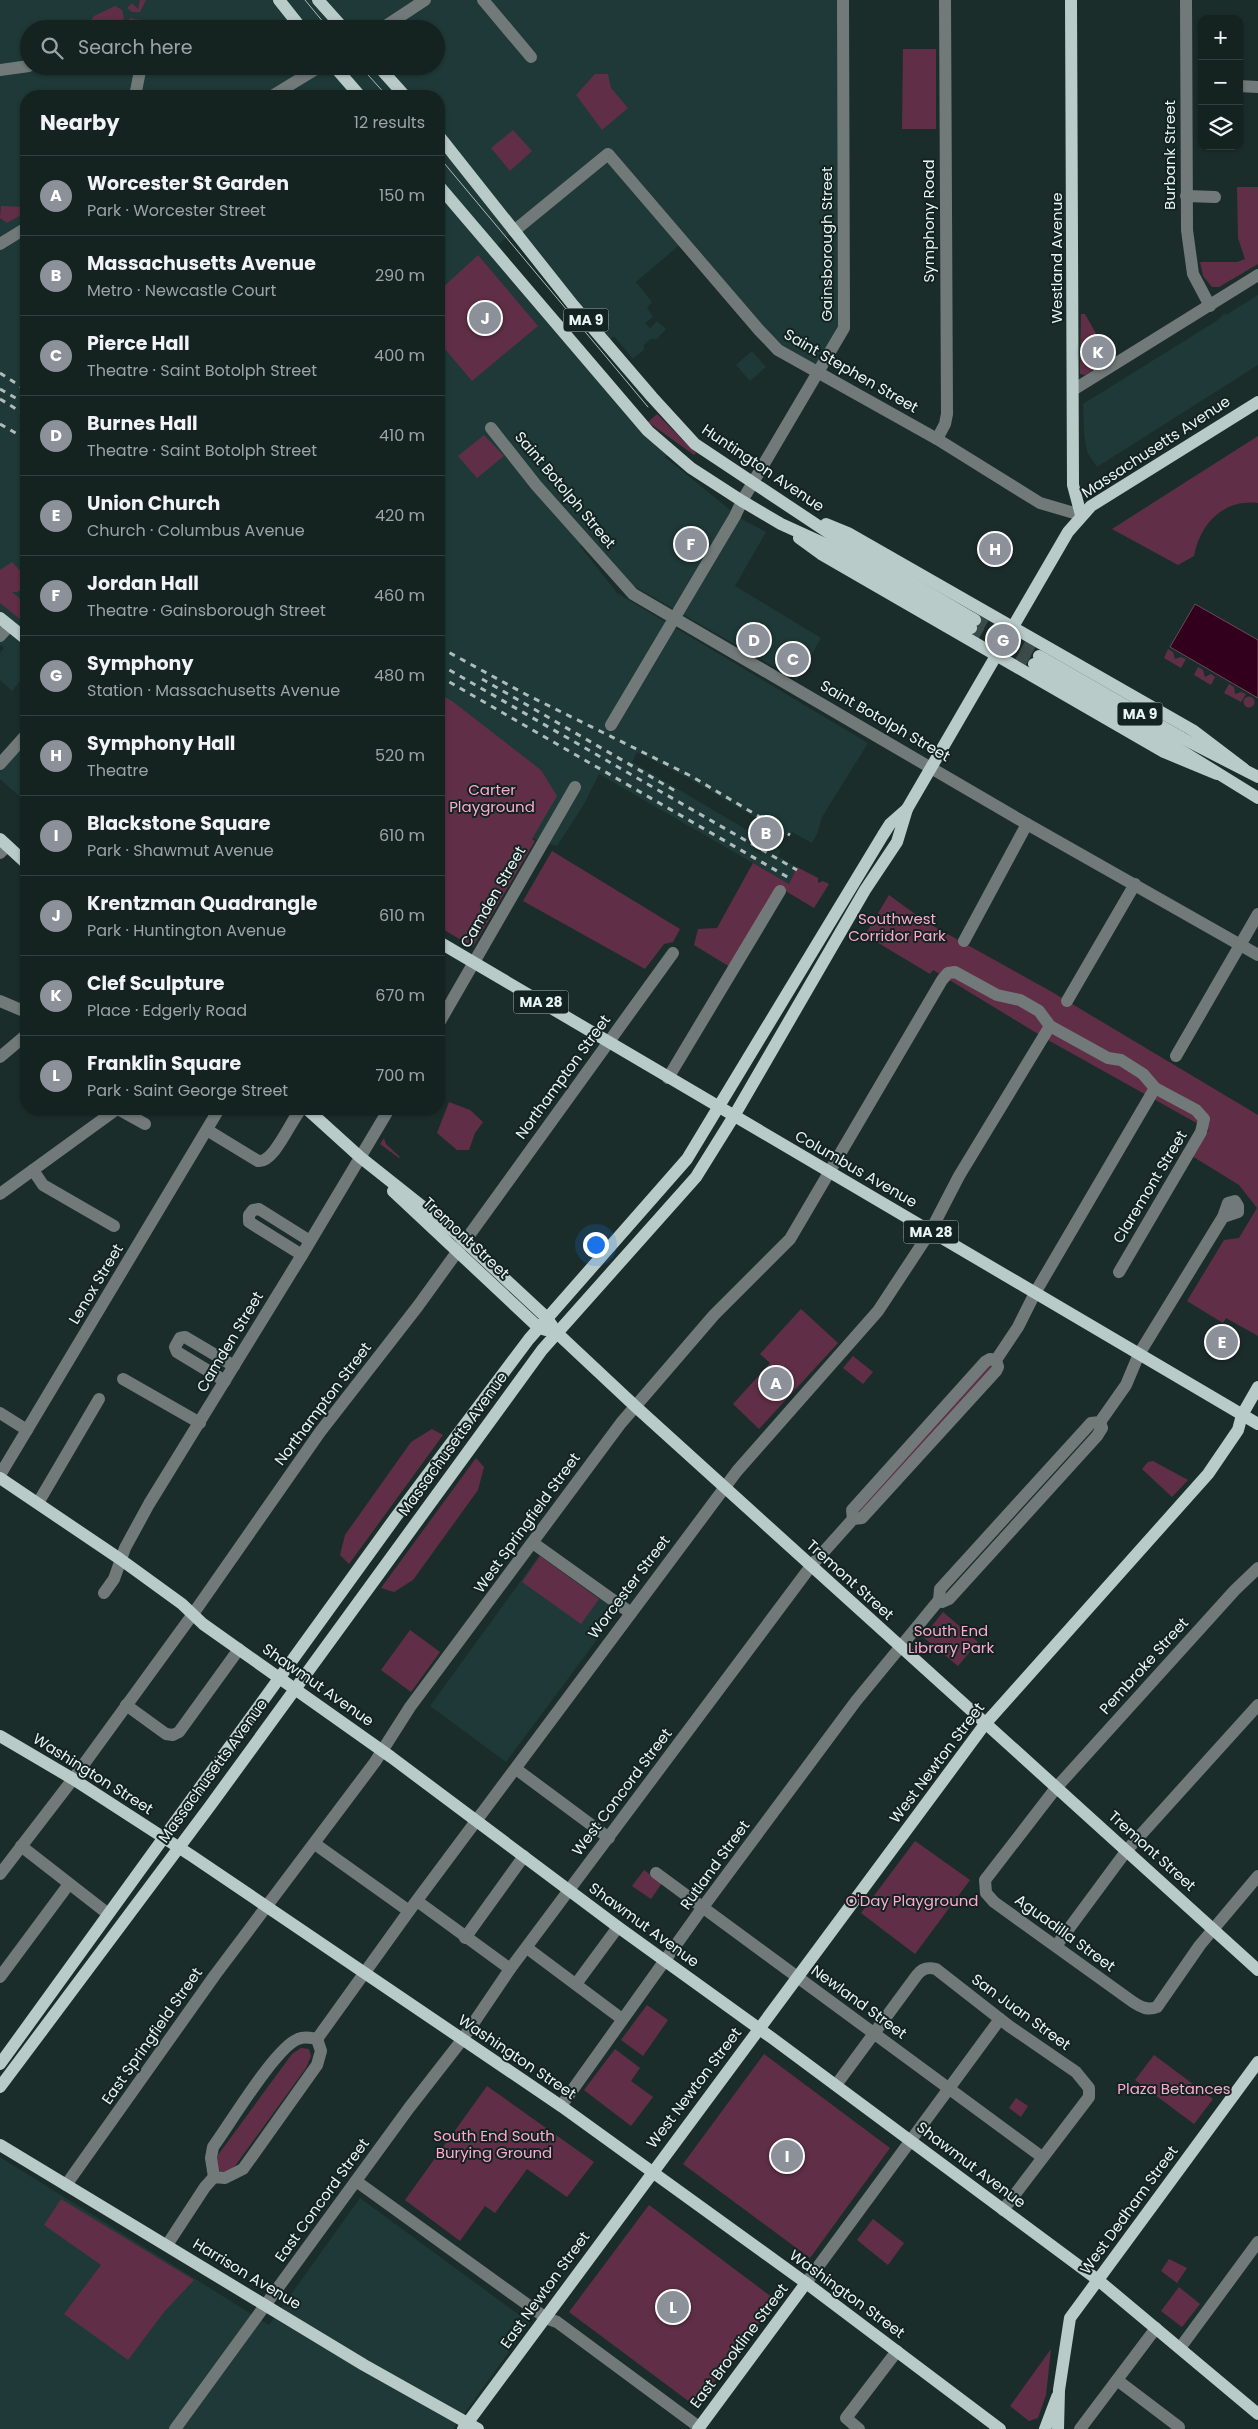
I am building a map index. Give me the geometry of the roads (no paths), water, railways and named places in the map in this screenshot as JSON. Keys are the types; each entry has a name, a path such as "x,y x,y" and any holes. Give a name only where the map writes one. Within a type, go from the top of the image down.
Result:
{"main road":[{"path":"279,0 295,20"},
{"path":"318,0 336,20"},
{"name":"Westland Avenue","path":"1071,0 1073,485 1081,515"},
{"path":"342,75 355,90"},
{"path":"386,75 400,90"},
{"name":"Huntington Avenue","path":"445,144 574,305 678,427 695,444 840,541 973,624 825,544 781,524 691,468 648,431 445,193"},
{"name":"Massachusetts Avenue","path":"0,2087 542,1350 696,1177 734,1116 865,890 897,842 907,809 1068,532 1081,515 1091,506 1258,402"},
{"path":"802,514 848,533 1194,731 1244,769"},
{"path":"781,524 821,554 1170,756 1217,774"},
{"path":"5,622 20,634"},
{"name":"MA 9","path":"1258,777 1037,660 1258,798"},
{"name":"Massachusetts Avenue","path":"0,2064 107,1913 281,1678 395,1518 543,1323 682,1166 720,1108 882,835 890,824 907,809"},
{"path":"2,846 20,858"},
{"name":"Columbus Avenue","path":"445,945 1258,1424"},
{"name":"Tremont Street","path":"314,1115 360,1157 456,1252 557,1333 724,1488 1258,1970"},
{"name":"Tremont Street","path":"360,1157 464,1241 543,1323"},
{"name":"West Newton Street","path":"652,2171 986,1724 1198,1488 1234,1436 1242,1415 1258,1387"},
{"name":"Shawmut Avenue","path":"0,1477 120,1559 239,1649 382,1751 618,1928 836,2085 1098,2280 1258,2414"},
{"name":"Washington Street","path":"0,1736 73,1779 164,1837 366,1972 462,2040 561,2106 806,2283 996,2428"},
{"name":"West Dedham Street","path":"1058,2429 1059,2390 1068,2322 1256,2070"},
{"name":"Harrison Avenue","path":"0,2145 364,2366 469,2427"},
{"name":"East Newton Street","path":"469,2427 652,2171"},
{"name":"East Brookline Street","path":"698,2428 806,2283"},
{"name":"West Dedham Street","path":"1045,2429 1059,2390"}],"street":[{"path":"395,20 425,0"},
{"path":"483,0 530,56"},
{"name":"Gainsborough Street","path":"611,724 842,334 845,322 843,0"},
{"name":"Symphony Road","path":"937,439 945,424 947,414 945,0"},
{"name":"Burbank Street","path":"1186,0 1186,196 1190,262 1198,285 1210,306"},
{"path":"0,70 20,67"},
{"path":"136,90 139,75"},
{"path":"282,90 306,75"},
{"path":"1243,86 1258,86"},
{"name":"Saint Stephen Street","path":"514,231 608,154 768,341 790,358 937,439 1040,503 1081,515"},
{"path":"1186,196 1215,197"},
{"path":"0,244 20,232"},
{"path":"1073,390 1121,362 1258,275"},
{"name":"Saint Botolph Street","path":"491,428 536,485 633,594 1027,824 1258,954"},
{"path":"0,636 5,622"},
{"path":"0,764 20,742"},
{"name":"Camden Street","path":"445,1013 576,787"},
{"path":"964,941 1027,824"},
{"path":"1067,1002 1134,884"},
{"path":"668,1078 780,891"},
{"path":"1176,1056 1258,914"},
{"name":"Northampton Street","path":"0,1874 5,1857 21,1846 73,1779 193,1614 320,1432 456,1252 673,953"},
{"name":"Claremont Street","path":"948,974 958,972 997,995 1020,1000 1040,1012 1050,1026 1106,1057 1121,1060 1143,1074 1155,1088 1196,1110 1204,1119 1204,1125 1118,1272"},
{"name":"West Springfield Street","path":"267,1907 382,1751 410,1707 602,1448 714,1315 790,1239 913,1027 942,980 948,974"},
{"path":"0,1001 20,1009"},
{"name":"Worcester Street","path":"317,2040 413,1906 724,1488 763,1439 878,1311 930,1232 960,1176 1050,1026"},
{"path":"0,1057 20,1041"},
{"name":"West Concord Street","path":"462,2040 510,1969 810,1566 853,1519 862,1518 994,1374 998,1368 996,1360 1018,1327 1035,1293 1155,1088"},
{"path":"0,1194 110,1115"},
{"path":"129,1115 145,1124"},
{"name":"Lenox Street","path":"0,1477 215,1115"},
{"path":"206,1130 258,1161 266,1160 272,1156 296,1115"},
{"name":"Camden Street","path":"104,1593 114,1579 120,1559 149,1504 302,1256 385,1115"},
{"path":"33,1170 43,1185 114,1226"},
{"path":"302,1256 249,1222 249,1215 253,1210 259,1209 310,1241"},
{"path":"1139,1354 1223,1216"},
{"path":"225,1381 176,1352 175,1348 180,1338 185,1338 234,1366"},
{"name":"Rutland Street","path":"561,2106 622,2019 666,1962 703,1907 898,1646 939,1600 940,1590 1091,1423 1100,1422 1126,1385 1139,1354"},
{"path":"124,1379 200,1423"},
{"path":"38,1503 99,1399"},
{"path":"0,1413 27,1430"},
{"path":"533,1543 631,1613"},
{"name":"Pembroke Street","path":"1056,1788 1235,1590 1258,1568"},
{"path":"126,1705 166,1734 179,1732 239,1649"},
{"path":"1056,1946 1127,1850 1258,1706"},
{"path":"516,1769 609,1838"},
{"name":"Aguadilla Street","path":"1056,1788 984,1880 986,1893 994,1902 1133,2002 1144,2008 1152,2009 1156,2007 1213,1928"},
{"path":"315,1844 466,1938 510,1969"},
{"path":"21,1846 107,1913"},
{"path":"466,1938 524,1856"},
{"name":"Newland Street","path":"656,1873 872,2032 949,2086 1042,2157"},
{"path":"1213,1928 1258,1876"},
{"path":"0,1977 69,1884"},
{"name":"East Springfield Street","path":"66,2185 267,1907"},
{"path":"576,1984 618,1928"},
{"path":"526,1948 622,2019"},
{"name":"San Juan Street","path":"836,2085 872,2032 916,1974 921,1970 929,1968 936,1969 1000,2019 1076,2072 1089,2088 1090,2097 1003,2210"},
{"path":"806,2283 1000,2019"},
{"path":"299,2038 317,2040 321,2051 317,2065 243,2169 225,2178 214,2177 211,2158 213,2147 275,2059 288,2045 299,2038"},
{"name":"East Concord Street","path":"175,2429 356,2181 462,2040"},
{"path":"167,2245 204,2187 214,2177"},
{"path":"356,2181 546,2318 557,2322 698,2428"},
{"path":"1180,2348 1258,2242"},
{"path":"1080,2429 1156,2328"},
{"path":"859,2429 846,2418 897,2351"},
{"path":"1117,2380 1179,2427"}],"tunnel":[{"path":"975,620 1039,656"},
{"path":"971,628 1034,664"}],"tram line":[{"path":"305,0 322,20"},
{"path":"368,75 382,90"},
{"path":"445,164 648,407"}],"railway":[{"path":"0,373 20,386"},
{"path":"0,389 20,401"},
{"path":"0,399 20,411"},
{"path":"0,424 20,436"},
{"path":"445,650 527,695 691,776 790,835"},
{"path":"445,667 797,870"},
{"path":"445,679 791,879"},
{"path":"482,679 679,793"}],"place":[{"name":"Krentzman Quadrangle","path":"485,318"},
{"name":"Clef Sculpture","path":"1098,352"},
{"name":"Jordan Hall","path":"691,544"},
{"name":"Symphony Hall","path":"995,549"},
{"name":"Burnes Hall","path":"754,640"},
{"name":"Symphony","path":"1003,640"},
{"name":"Pierce Hall","path":"793,659"},
{"name":"Massachusetts Avenue","path":"766,833"},
{"name":"Union Church","path":"1222,1342"},
{"name":"Worcester St Garden","path":"776,1383"},
{"name":"Blackstone Square","path":"787,2156"},
{"name":"Franklin Square","path":"673,2307"}],"park label":[{"name":"Carter Playground","path":"492,798"},
{"name":"Southwest Corridor Park","path":"897,928"},
{"name":"South End Library Park","path":"951,1640"},
{"name":"O'Day Playground","path":"912,1901"},
{"name":"Plaza Betances","path":"1174,2089"},
{"name":"South End South Burying Ground","path":"494,2144"}]}
